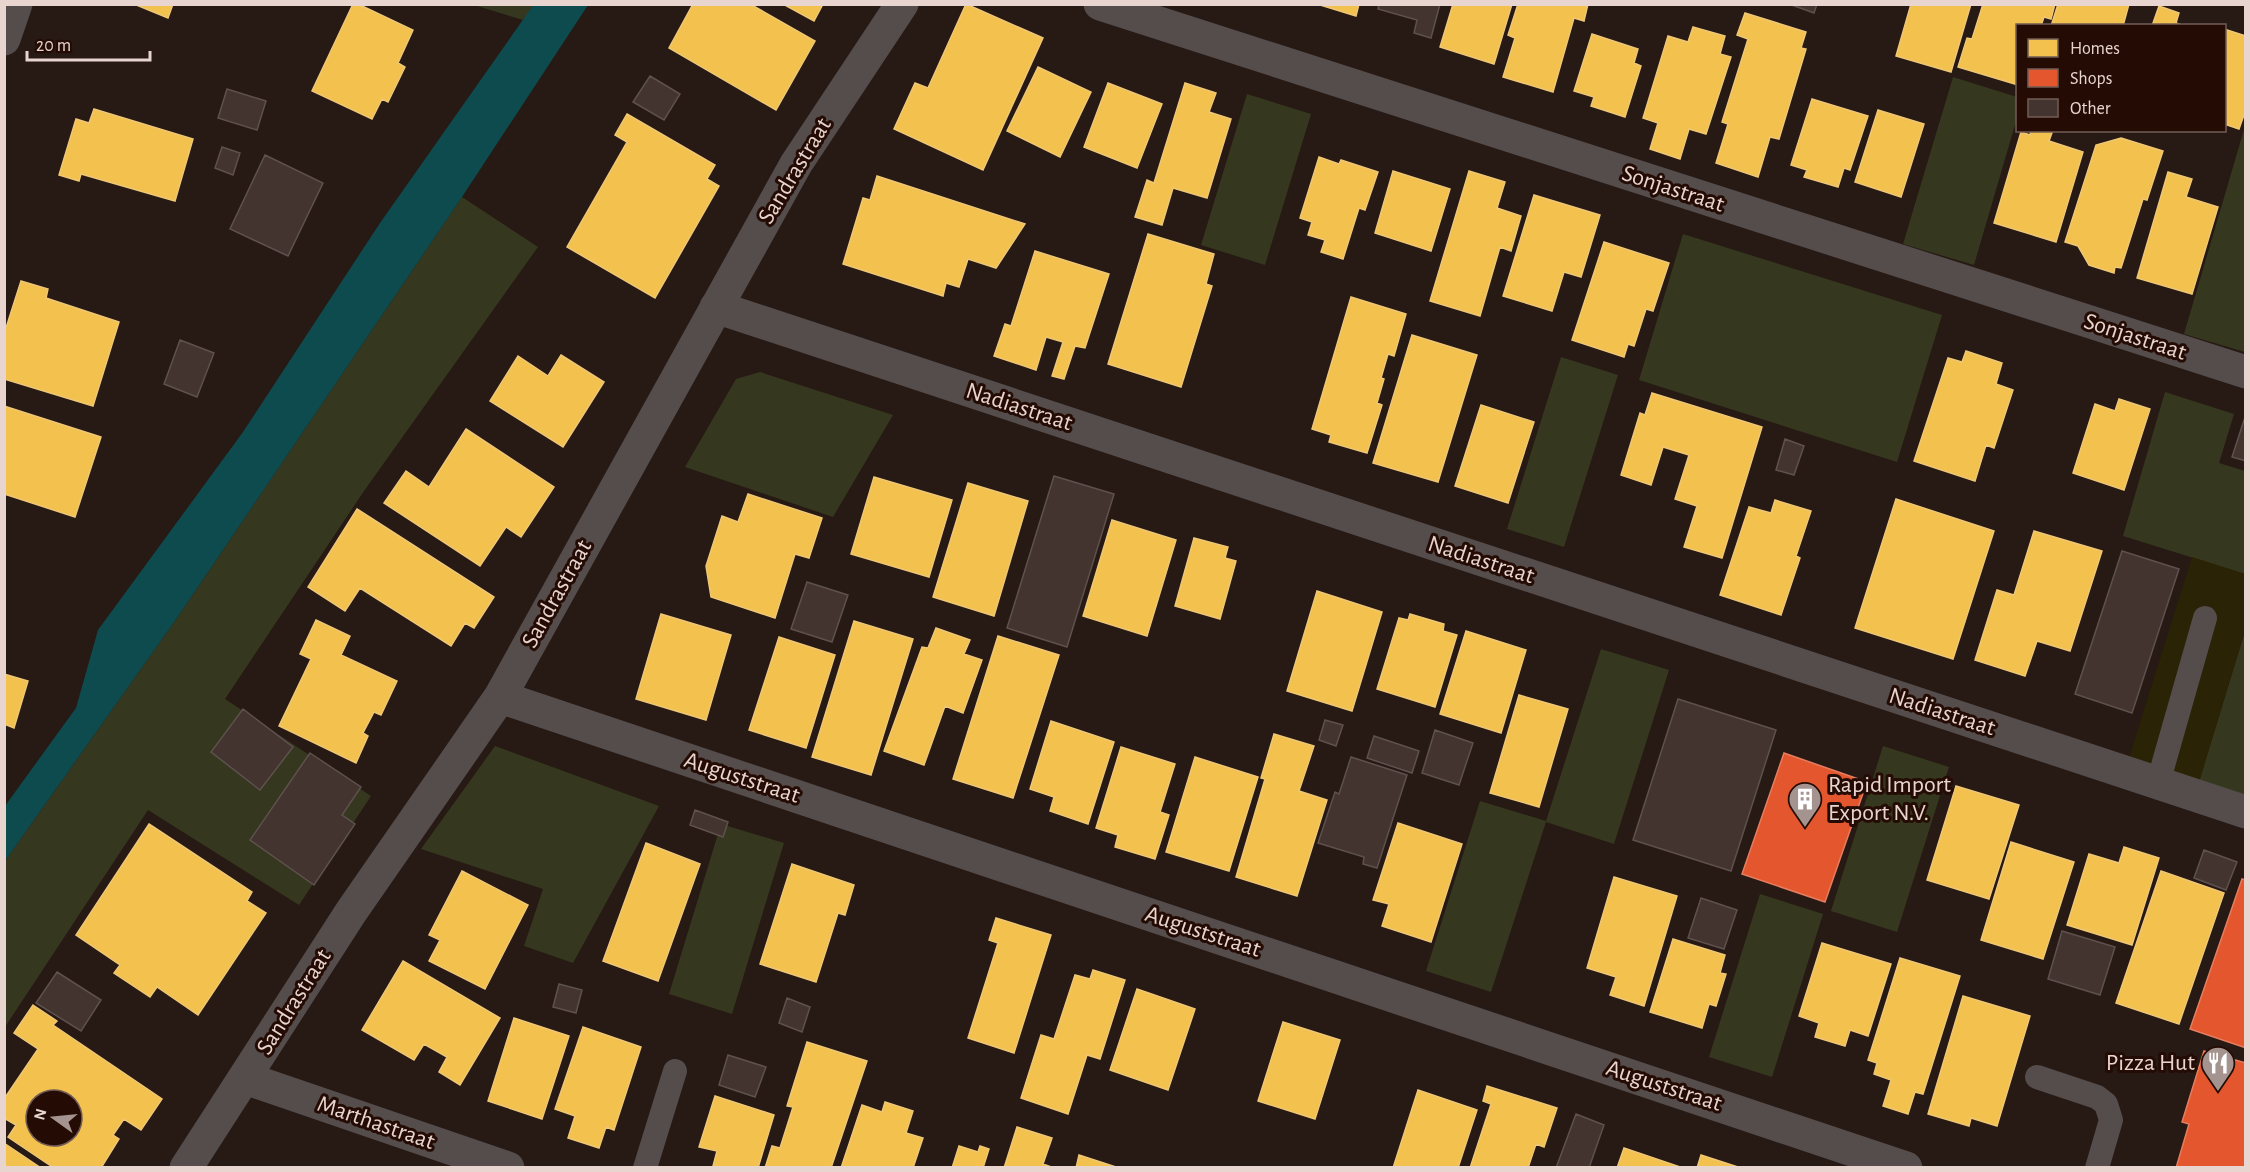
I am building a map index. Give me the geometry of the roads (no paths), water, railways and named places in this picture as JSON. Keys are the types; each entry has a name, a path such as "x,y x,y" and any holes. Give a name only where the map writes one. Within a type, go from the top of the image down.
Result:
{"street":[{"path":"4,39 16,4"},
{"name":"Sandrastraat","path":"186,1167 351,912 500,697 796,164 902,4"},
{"name":"Sonjastraat","path":"1100,4 2246,372"},
{"name":"Nadiastraat","path":"716,307 2246,812"},
{"name":"Auguststraat","path":"500,697 1906,1167"},
{"name":"Marthastraat","path":"245,1078 508,1167"}],"lane":[{"path":"2158,783 2205,618"},
{"path":"645,1167 675,1071"},
{"path":"2037,1077 2097,1097 2106,1104 2111,1120 2097,1167"}],"water":[{"path":"534,4 588,5 462,197 177,618 5,861 5,806 76,708 98,630 243,432 380,223"}],"place":[{"name":"Rapid Import Export N.V.","path":"1805,828"},
{"name":"Pizza Hut","path":"2218,1092"}]}
